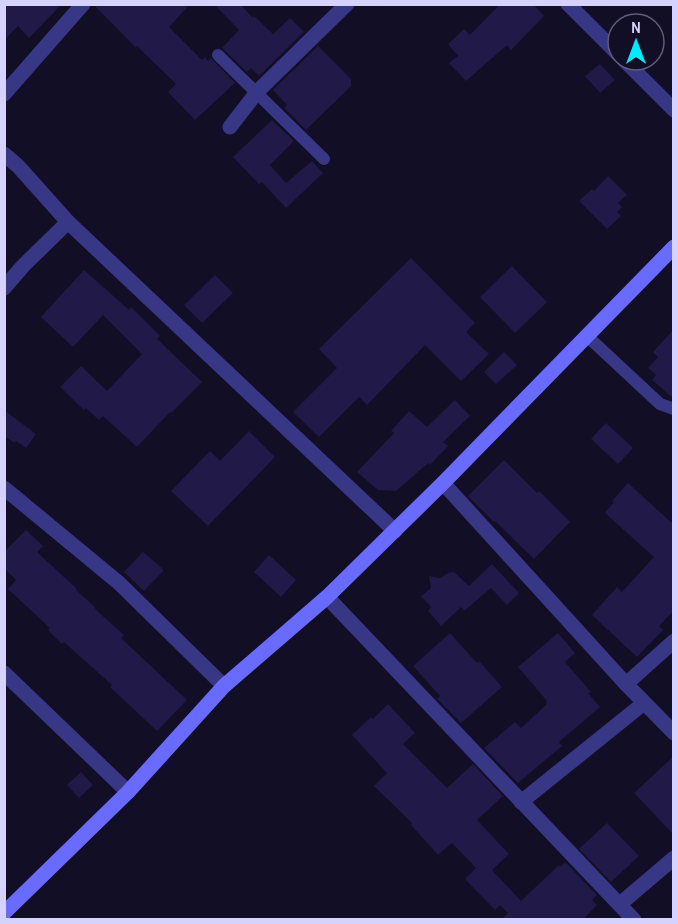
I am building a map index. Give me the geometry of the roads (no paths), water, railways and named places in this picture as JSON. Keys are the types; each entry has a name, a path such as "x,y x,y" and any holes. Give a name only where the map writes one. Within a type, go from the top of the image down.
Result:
{"street":[{"path":"4,94 83,4"},
{"path":"230,127 257,92 346,4"},
{"path":"568,4 606,42"},
{"path":"636,72 674,110"},
{"path":"4,154 18,166 68,222 395,531"},
{"path":"4,288 68,222"},
{"path":"4,913 128,792 224,686 327,597 395,531 674,247"},
{"path":"443,483 626,684 674,733"},
{"path":"4,488 119,583 224,686"},
{"path":"327,597 634,920"},
{"path":"626,684 674,640"},
{"path":"4,673 128,792"},
{"path":"521,802 644,703"},
{"path":"620,904 674,858"}],"lane":[{"path":"218,55 324,159"},
{"path":"587,336 660,404 674,409"}]}
